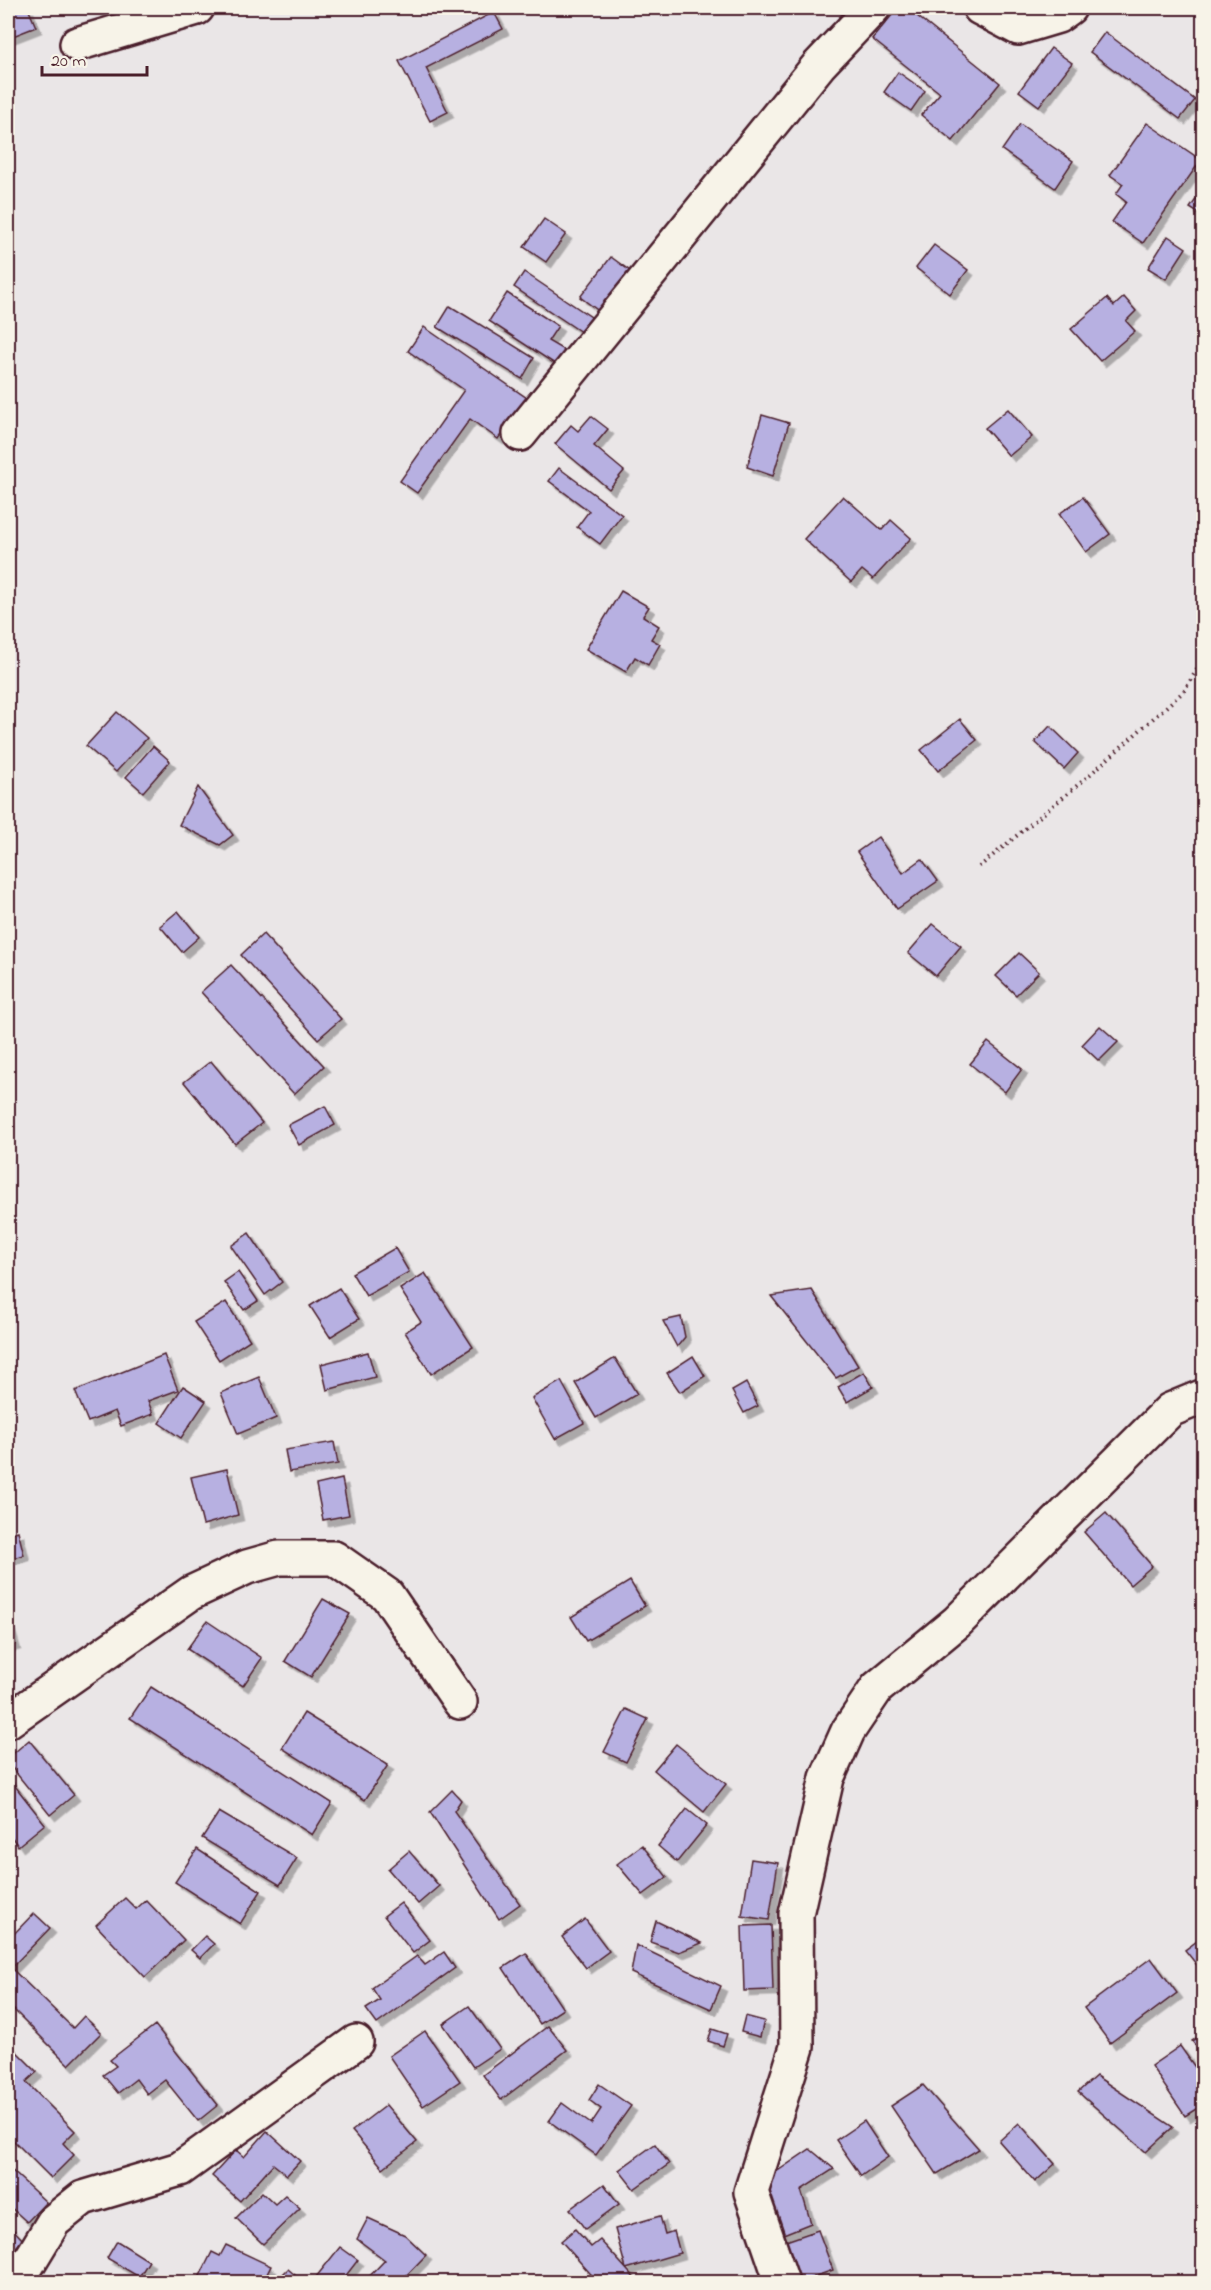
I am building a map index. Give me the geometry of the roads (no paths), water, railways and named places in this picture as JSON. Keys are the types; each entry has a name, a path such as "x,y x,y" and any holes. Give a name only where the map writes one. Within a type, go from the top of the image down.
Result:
{"street":[{"path":"77,44 197,8"},
{"path":"520,434 819,64 873,8"},
{"path":"980,8 1018,28 1058,16 1069,8"},
{"path":"782,2283 751,2192 797,2047 796,1914 827,1778 848,1731 877,1688 957,1622 1170,1410 1203,1396"},
{"path":"8,1721 191,1593 247,1567 279,1558 334,1558 387,1595 460,1702"},
{"path":"17,2283 54,2221 83,2198 180,2169 356,2042"}]}
